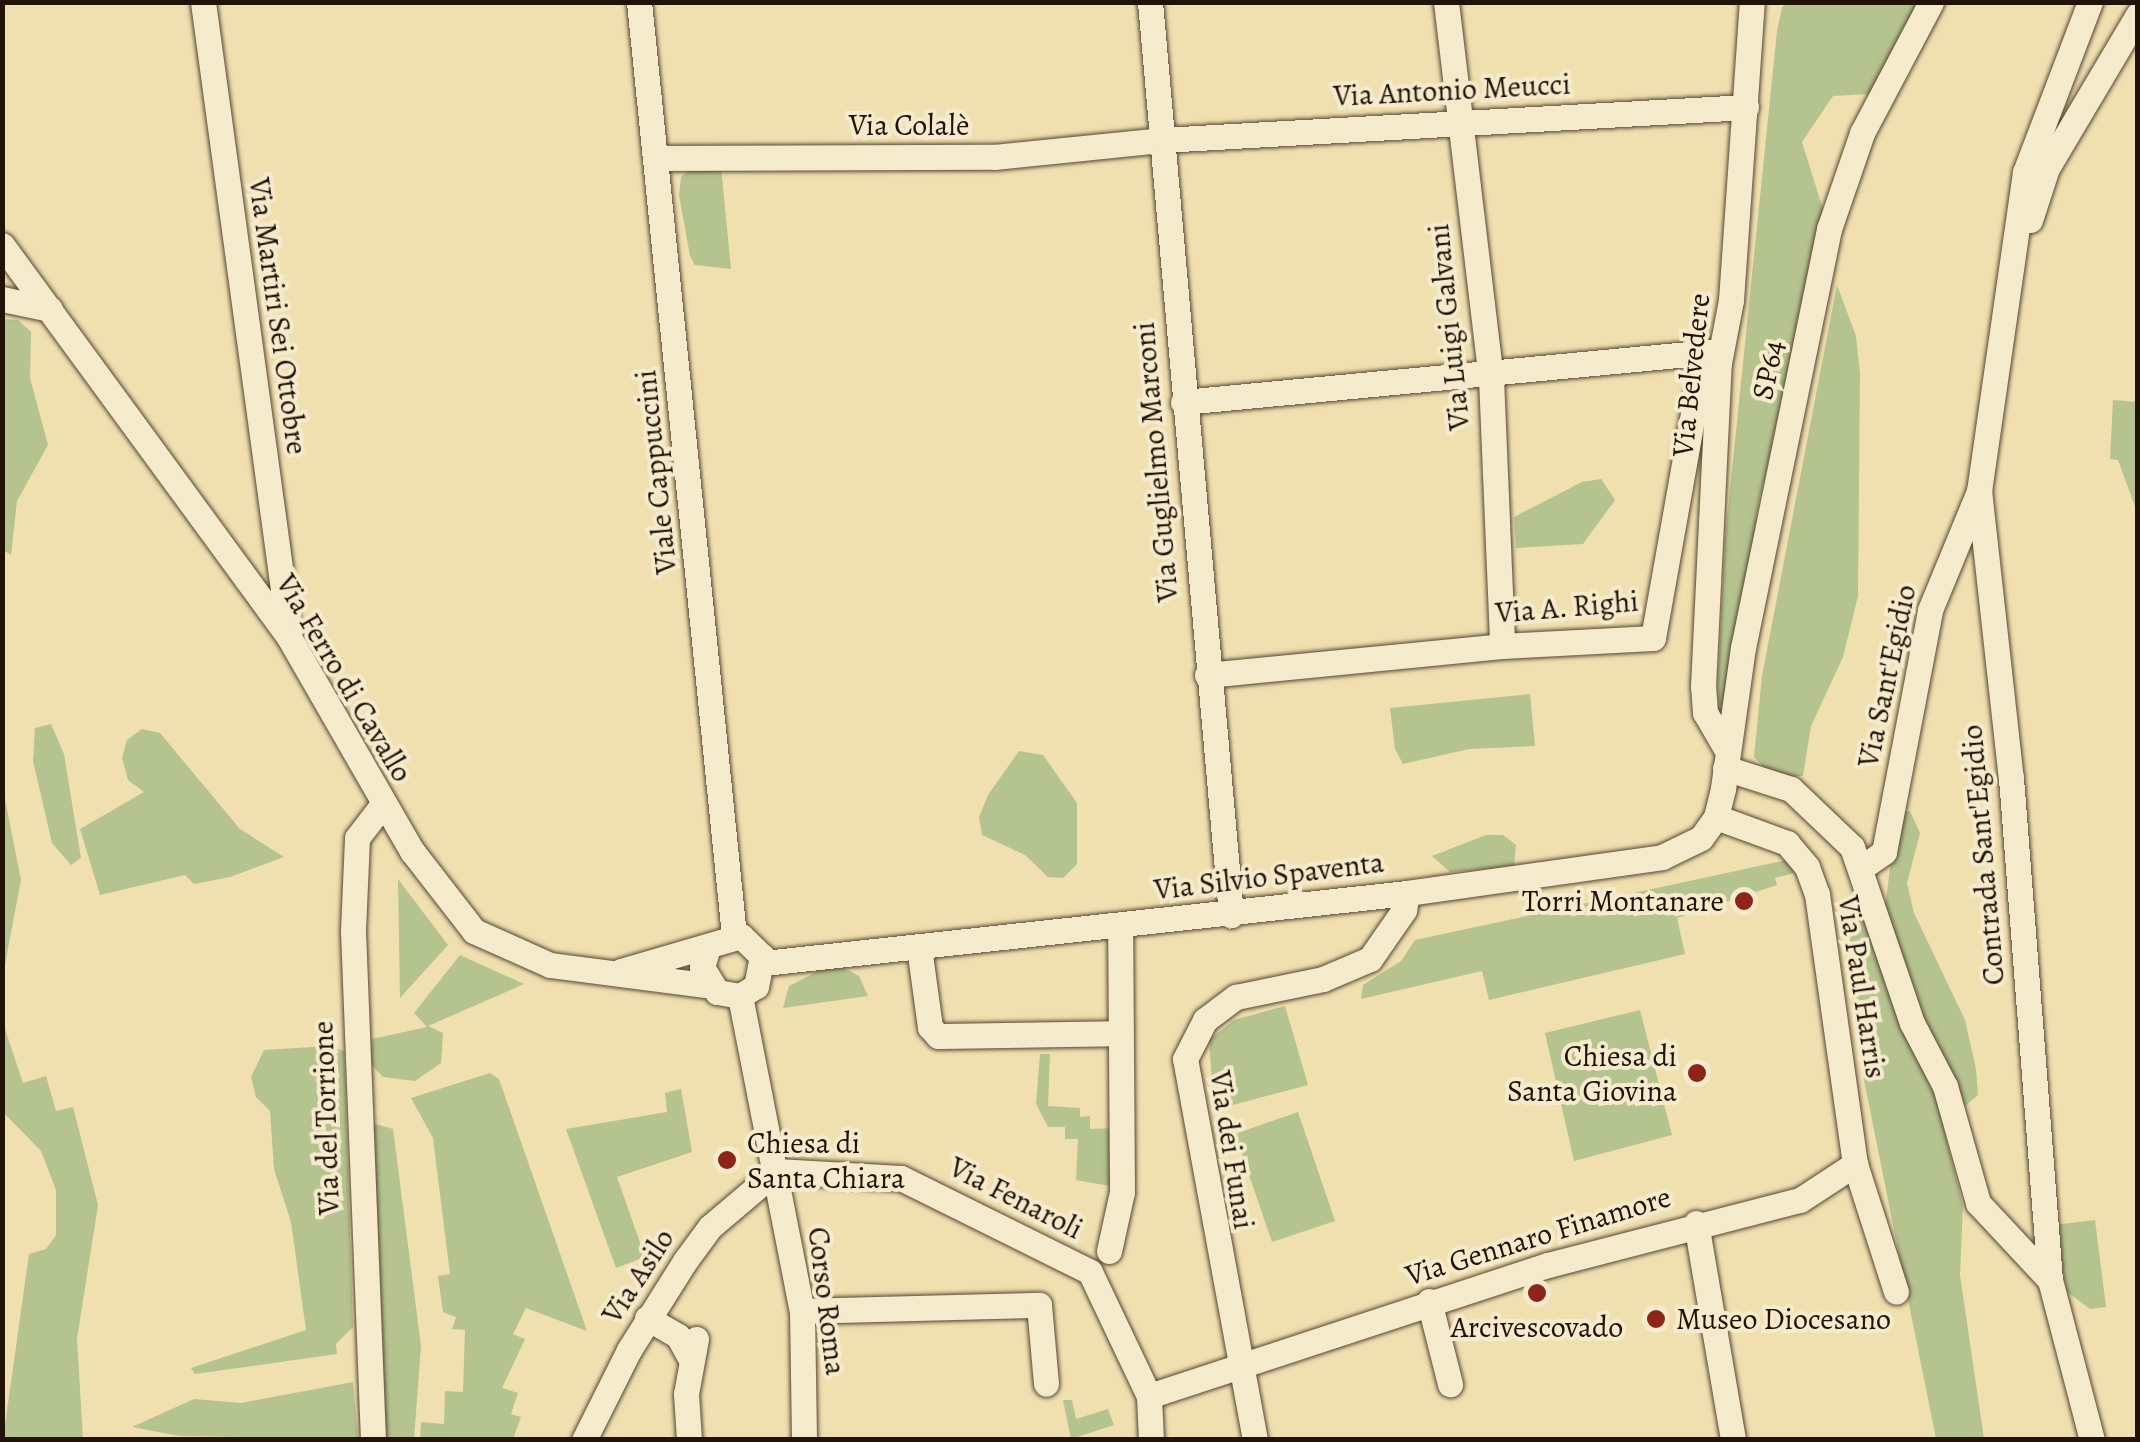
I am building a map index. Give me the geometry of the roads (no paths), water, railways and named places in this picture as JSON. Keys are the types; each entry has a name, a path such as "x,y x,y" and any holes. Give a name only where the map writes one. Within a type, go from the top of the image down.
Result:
{"street":[{"name":"Via Martiri Sei Ottobre","path":"203,2 290,639"},
{"name":"Viale Cappuccini","path":"639,2 734,935"},
{"name":"Via Guglielmo Marconi","path":"1150,2 1230,915"},
{"name":"Via Luigi Galvani","path":"1446,2 1490,378 1502,646"},
{"name":"Via Belvedere","path":"1725,758 1705,713 1702,686 1719,357 1731,300 1752,2"},
{"name":"SP64","path":"1725,758 1830,230 1862,133 1931,2"},
{"name":"Contrada Sant'Egidio","path":"2090,2 2025,172 2016,262 1980,490 2011,778 2050,1280 2092,1440"},
{"name":"Contrada Sant'Egidio","path":"2016,262 2048,168 2138,15"},
{"name":"Via Antonio Meucci","path":"1162,140 1746,106"},
{"name":"Via Colalè","path":"656,158 994,157 1162,140"},
{"name":"Via Ferro di Cavallo","path":"2,245 290,639 383,804 474,931 502,949 591,973 710,986"},
{"path":"2,300 50,309"},
{"path":"1183,402 1719,357"},
{"name":"Via A. Righi","path":"1207,674 1502,646 1653,638 1696,396 1719,357"},
{"name":"Via Sant'Egidio","path":"1861,868 1884,852 1930,610 1980,490"},
{"path":"1716,817 1725,758 1817,808 1861,868 1866,901 1912,1023 1946,1086 1978,1203 2050,1280"},
{"name":"Via del Torrione","path":"373,1440 353,930 357,838 383,804"},
{"name":"Via Silvio Spaventa","path":"764,963 1230,915 1662,857 1701,838 1716,817"},
{"name":"Via Paul Harris","path":"1716,817 1787,843 1807,867 1816,894 1855,1164 1896,1292"},
{"name":"Via dei Funai","path":"1255,1440 1238,1371 1185,1059 1205,1020 1236,996 1323,979 1370,959 1396,924 1408,892"},
{"path":"1109,1251 1122,1192 1120,926"},
{"path":"734,935 754,943 764,963 756,986 740,996 710,986 702,967 708,947 734,935"},
{"name":"Via Ferro di Cavallo","path":"591,973 651,966 708,947"},
{"path":"919,947 930,1028 938,1036 1120,1033"},
{"name":"Corso Roma","path":"740,996 802,1311 804,1440"},
{"name":"Via Gennaro Finamore","path":"1149,1396 1238,1371 1430,1302 1696,1223 1800,1200 1855,1164"},
{"name":"Via Asilo","path":"584,1440 647,1318 710,1227 776,1171"},
{"name":"Via Fenaroli","path":"776,1171 901,1178 1090,1272 1149,1396"},
{"path":"1696,1223 1733,1440"},
{"path":"1430,1302 1450,1384"},
{"path":"802,1311 1039,1305 1046,1384"},
{"path":"647,1318 693,1347 689,1440"},
{"path":"1149,1396 1151,1440"}],"place":[{"name":"Torri Montanare","path":"1744,901"},
{"name":"Chiesa di Santa Giovina","path":"1697,1073"},
{"name":"Chiesa di Santa Chiara","path":"727,1160"},
{"name":"Arcivescovado","path":"1537,1293"},
{"name":"Museo Diocesano","path":"1656,1319"}]}
